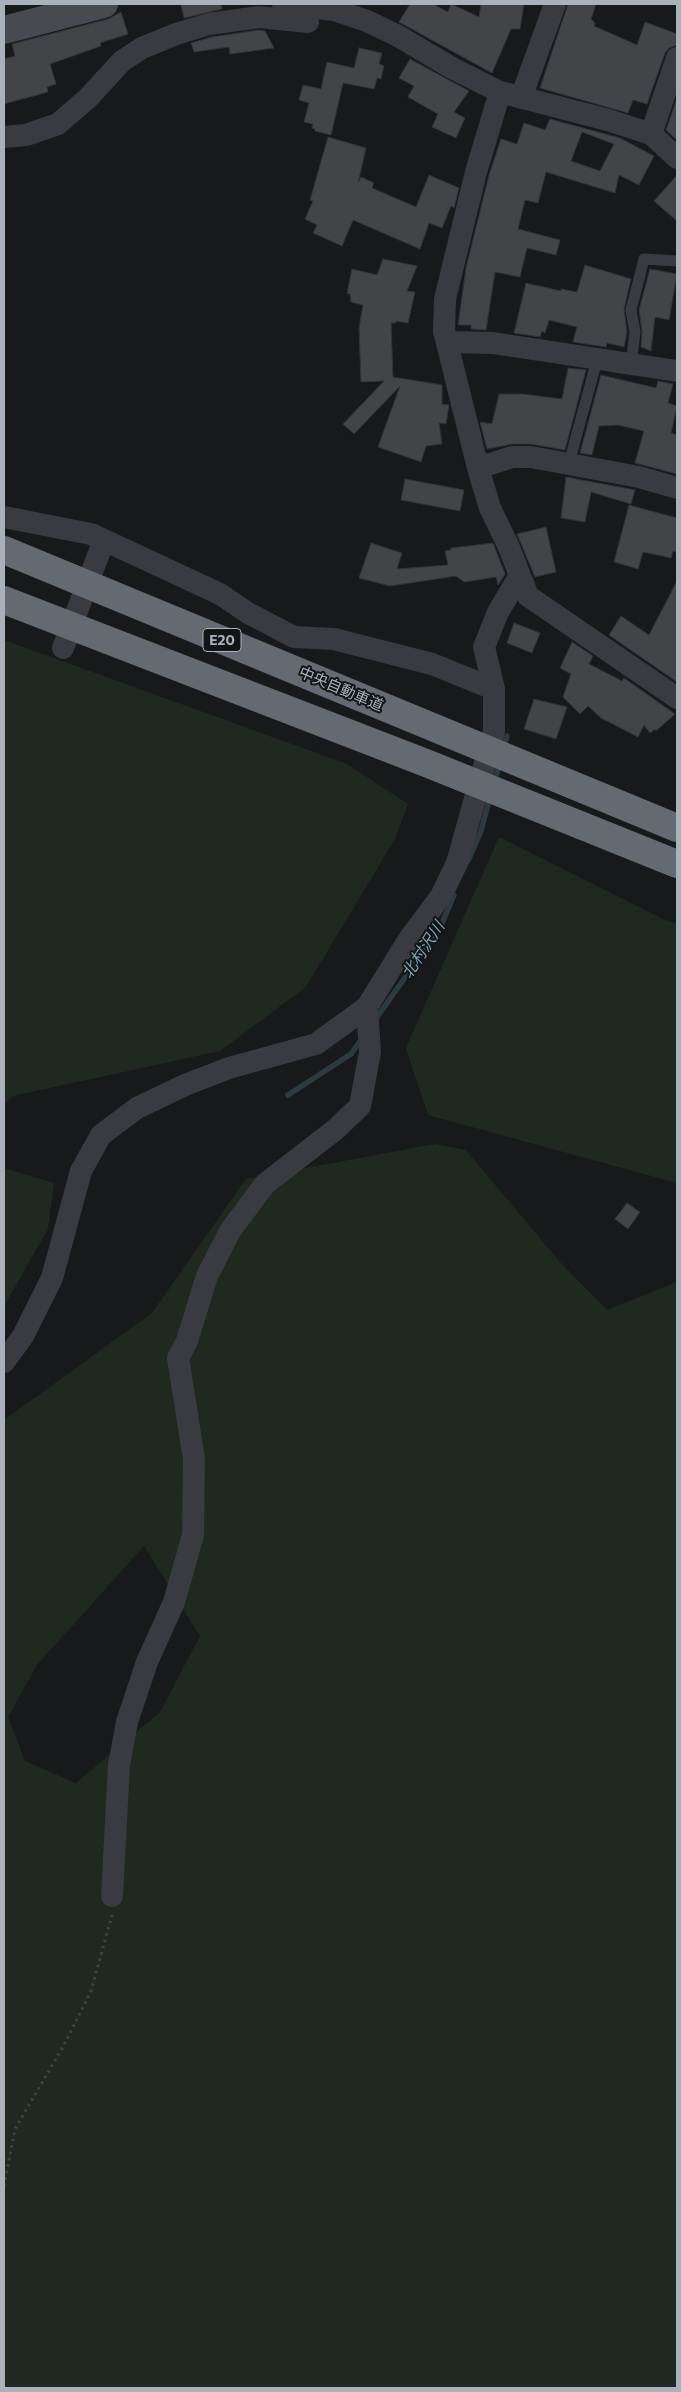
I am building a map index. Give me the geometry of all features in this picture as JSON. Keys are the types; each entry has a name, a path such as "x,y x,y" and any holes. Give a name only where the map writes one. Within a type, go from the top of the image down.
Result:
{"highway":[{"name":"中央自動車道","path":"4,550 629,810 677,828"},
{"path":"4,600 426,763 677,864"}],"street":[{"path":"4,30 104,4"},
{"path":"283,4 334,10 367,21 400,37 452,68 510,95 608,120 652,134 677,158"},
{"path":"555,4 510,95 476,172 446,299 444,331 478,468 490,508 508,545 528,596 677,698"},
{"path":"4,137 26,136 58,124 88,98 122,61 142,48 176,34 209,24 259,17 306,22 367,21"},
{"path":"652,134 677,58"},
{"path":"447,342 492,343 677,371"},
{"path":"478,468 512,457 531,457 569,463 677,488"},
{"path":"4,517 91,534 103,544 220,594 248,613 294,637 334,639 423,661 494,688"},
{"path":"62,648 103,544"},
{"path":"4,1362 23,1336 52,1278 81,1171 101,1134 137,1108 185,1085 229,1068 316,1044 366,1007 409,939 441,896 458,863 494,731 494,688 484,647 498,612 519,577"},
{"path":"112,1896 119,1765 127,1722 147,1662 174,1602 193,1535 194,1459 178,1358 187,1341 207,1276 230,1231 265,1184 336,1130 360,1106 370,1052 366,1007"}],"lane":[{"path":"631,364 635,332 631,310 644,259 677,261"},
{"path":"569,463 597,360"}],"path":[{"path":"4,2186 15,2130 64,2045 91,1991 114,1909 112,1896"}],"shaded area":[{"path":"4,640 347,764 408,804 395,839 306,987 220,1051 13,1096 4,1104"},
{"path":"499,837 665,920 677,924 677,1183 428,1115 406,1048"},
{"path":"435,1144 466,1150 560,1262 607,1310 677,1282 677,2388 4,2388 4,1420 152,1313 246,1179","holes":["144,1546 200,1636 160,1712 76,1783 25,1761 8,1717 37,1665"]},
{"path":"4,1168 54,1183 48,1229 4,1306"}],"building":[{"path":"181,4 221,4 222,9 184,18"},
{"path":"410,4 433,4 448,12 451,4 479,17 481,4 524,4 520,29 511,29 492,73 399,22"},
{"path":"568,4 596,4 591,19 595,23 594,26 637,45 645,22 677,34 677,45 669,48 665,53 647,104 633,100 628,113 540,88"},
{"path":"121,12 128,34 100,43 101,46 50,64 56,84 47,87 48,92 4,104 4,59 15,56 12,44 108,19"},
{"path":"259,30 265,31 274,48 230,54 229,47 194,52 191,43 212,37"},
{"path":"359,48 382,53 379,64 384,66 381,79 377,78 374,89 343,83 331,135 315,131 312,128 313,124 304,122 309,103 299,100 303,85 321,89 327,62 354,68"},
{"path":"410,59 469,91 454,112 465,118 456,138 432,127 438,114 408,97 414,86 399,78"},
{"path":"677,98 677,140 666,130"},
{"path":"550,119 620,138 654,156 639,185 619,175 615,193 546,172 538,203 525,200 518,229 560,240 556,255 527,248 520,277 495,272 486,330 471,329 471,325 458,325 466,268 489,175 501,139 517,144 524,123 545,130","holes":["582,132 614,144 600,171 571,161"]},
{"path":"328,137 366,148 358,183 361,177 374,183 372,188 416,207 429,175 459,188 454,208 451,206 442,228 429,223 420,249 353,220 342,246 313,233 317,225 305,219 313,201 310,200"},
{"path":"677,175 677,221 654,201"},
{"path":"383,259 417,266 407,291 415,292 408,323 396,321 396,323 391,323 393,377 442,385 442,404 449,405 446,424 439,423 442,444 426,446 421,462 378,447 400,386 354,434 343,424 384,381 361,382 359,328 363,305 351,302 350,294 347,293 352,269 377,275"},
{"path":"585,265 631,279 624,309 627,332 624,347 607,343 606,347 573,342 577,327 549,320 545,333 542,331 540,337 514,333 526,283 561,291 561,289 577,292"},
{"path":"650,269 677,274 669,320 655,317 651,351 641,347 642,331 639,310"},
{"path":"568,368 586,370 565,450 531,444 512,444 487,449 480,422 492,424 499,394 523,394 562,399"},
{"path":"601,375 656,388 658,381 673,384 668,403 677,406 671,433 677,435 677,474 635,463 644,431 618,425 599,426 592,455 580,453"},
{"path":"566,477 635,490 631,504 591,492 585,522 561,518"},
{"path":"405,479 464,490 460,511 401,500"},
{"path":"629,505 677,518 677,552 673,551 671,558 643,552 638,569 614,562"},
{"path":"546,527 556,572 535,577 517,534"},
{"path":"371,543 402,553 397,569 448,565 445,551 451,550 451,548 493,543 505,574 498,585 496,577 464,582 456,576 390,586 359,578"},
{"path":"677,581 677,682 609,635 621,616 649,635"},
{"path":"514,623 540,633 532,653 507,643"},
{"path":"572,642 593,656 589,664 622,681 624,678 675,714 656,731 655,729 650,733 644,725 638,737 601,718 588,706 580,714 563,697 571,674 560,668"},
{"path":"534,699 567,707 556,739 524,729"},
{"path":"627,1203 640,1212 628,1229 615,1219"}],"waterway":[{"name":"北村沢川","path":"503,749 507,736"},
{"name":"北村沢川","path":"494,783 500,763"},
{"name":"北村沢川","path":"468,861 481,831 490,797"},
{"name":"北村沢川","path":"375,1020 440,928 454,895"},
{"name":"北村沢川","path":"288,1095 351,1054 361,1040"}]}
